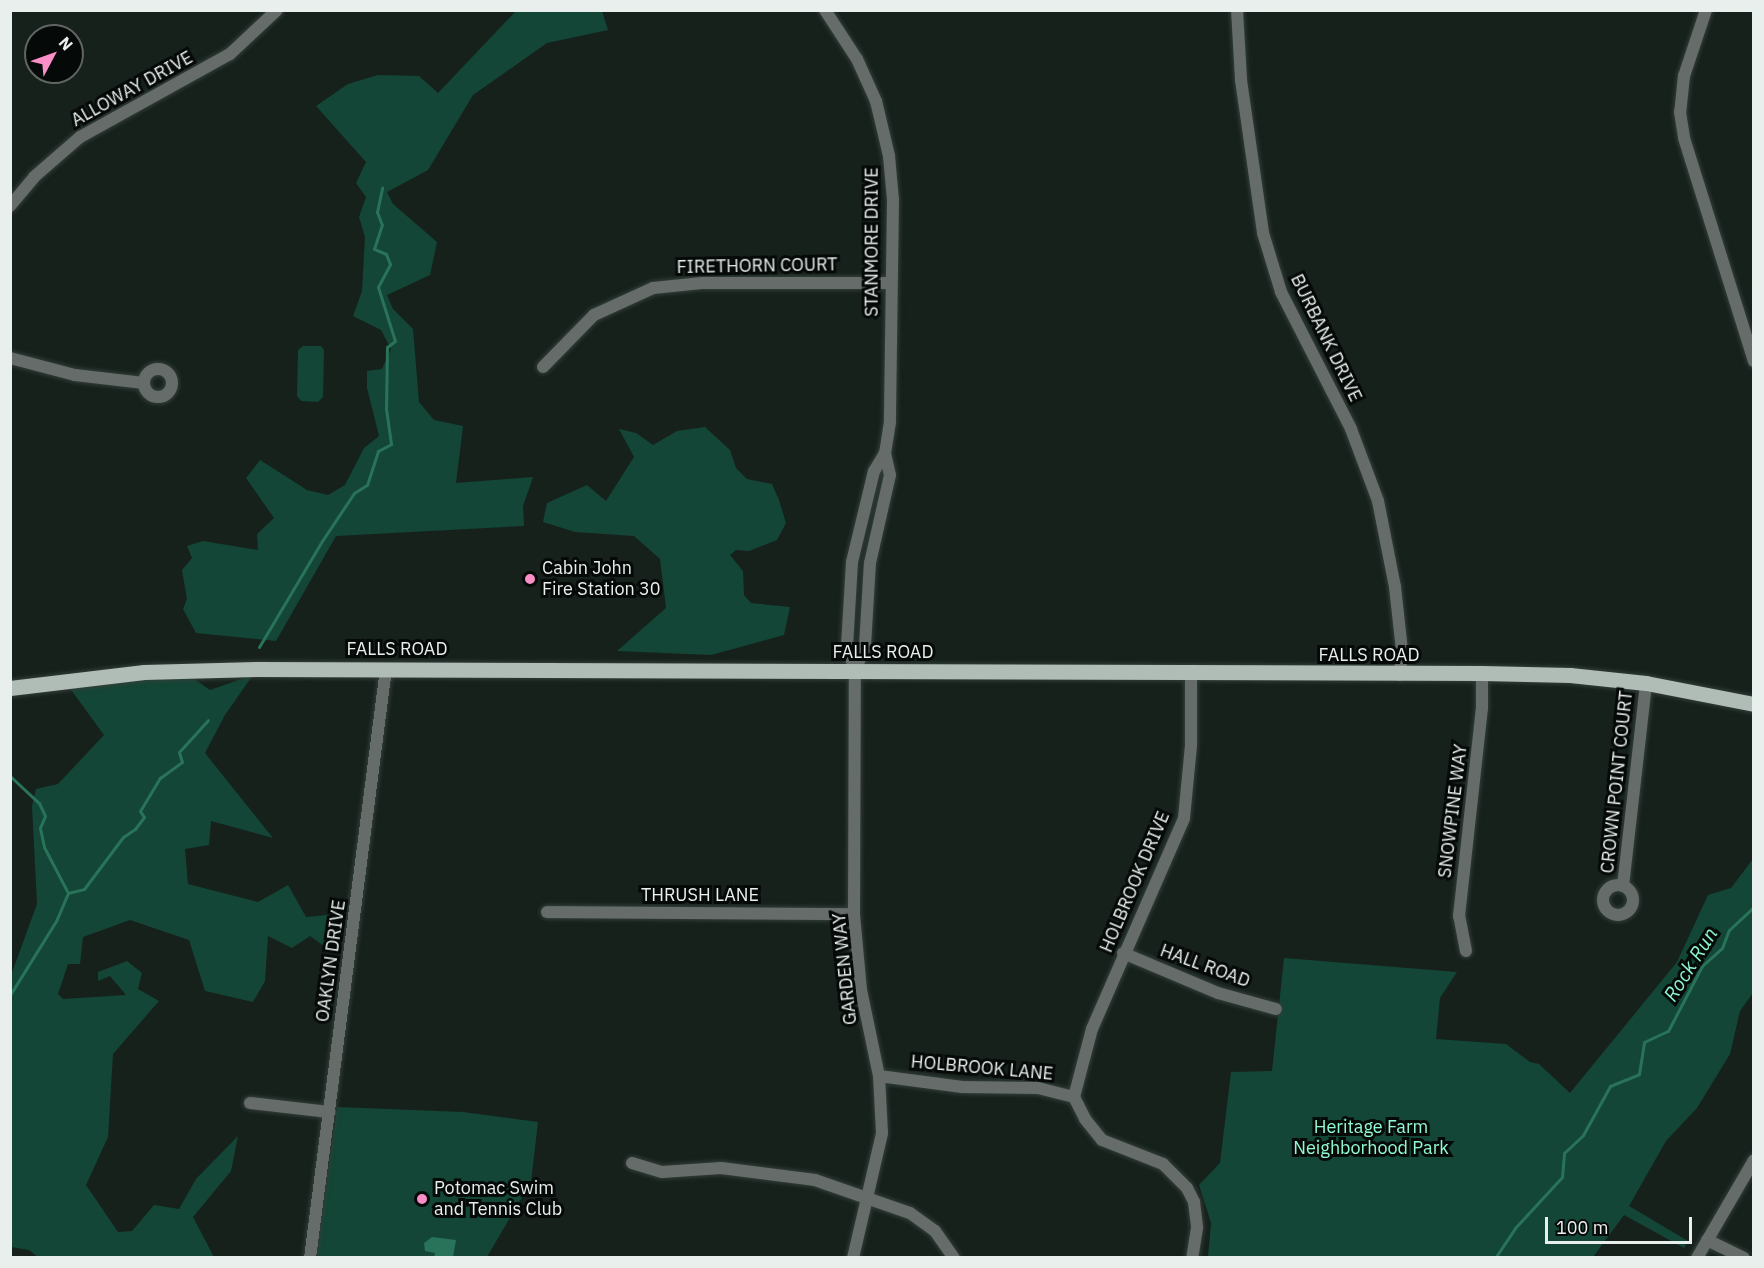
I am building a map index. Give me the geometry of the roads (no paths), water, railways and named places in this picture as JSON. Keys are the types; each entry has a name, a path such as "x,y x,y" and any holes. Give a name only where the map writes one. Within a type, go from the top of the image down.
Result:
{"main road":[{"name":"FALLS ROAD","path":"10,688 144,672 386,669 1400,675 1482,673 1570,675 1646,683 1754,704"}],"street":[{"name":"ALLOWAY DRIVE","path":"10,206 41,170 80,137 230,54 278,10"},
{"name":"STANMORE DRIVE","path":"825,10 857,59 876,100 884,135 893,200 890,423 885,453 874,471 852,562 847,646 855,671"},
{"name":"BURBANK DRIVE","path":"1237,10 1241,80 1263,233 1281,292 1351,429 1378,501 1395,587 1402,650 1400,675"},
{"path":"1706,10 1684,76 1680,112 1684,138 1754,361"},
{"name":"FIRETHORN COURT","path":"543,367 594,315 653,288 702,283 891,283"},
{"path":"10,358 75,375 144,383"},
{"name":"STANMORE DRIVE","path":"855,671 865,646 870,563 890,475 885,453"},
{"name":"OAKLYN DRIVE","path":"310,1257 386,669"},
{"name":"GARDEN WAY","path":"853,1257 882,1133 879,1076 861,990 854,914 855,671"},
{"name":"HOLBROOK DRIVE","path":"1074,1097 1092,1029 1123,953 1184,818 1191,746 1191,673"},
{"name":"SNOWPINE WAY","path":"1466,951 1458,916 1482,709 1482,673"},
{"name":"CROWN POINT COURT","path":"1623,886 1646,683"},
{"name":"THRUSH LANE","path":"547,912 854,914"},
{"name":"HALL ROAD","path":"1123,953 1218,993 1276,1009"},
{"name":"HOLBROOK LANE","path":"879,1076 962,1087 1038,1088 1074,1097 1085,1119 1102,1140 1163,1164 1187,1188 1194,1202 1197,1228 1192,1257"},
{"path":"250,1103 329,1112"},
{"path":"1697,1257 1754,1160"},
{"path":"632,1162 662,1172 721,1168 776,1172 867,1197 910,1213 935,1232 954,1257"},
{"path":"1707,1240 1744,1257"}],"waterway":[{"path":"259,647 322,541 354,493 367,485 378,451 391,444 386,410 387,347 395,341 378,287 390,264 386,254 374,249 382,225 377,212 382,188"},
{"path":"68,893 84,889 123,837 135,829 144,817 140,811 160,778 182,762 179,752 208,720"},
{"path":"10,776 39,803 45,816 40,828 44,847 68,893 56,921 10,995"},
{"name":"Rock Run","path":"1495,1258 1515,1228 1562,1177 1564,1153 1583,1135 1610,1086 1639,1074 1644,1042 1668,1031 1702,966 1722,948 1729,930 1754,907"}],"place":[{"name":"Cabin John Fire Station 30","path":"530,579"},
{"name":"Potomac Swim and Tennis Club","path":"422,1199"}],"park label":[{"name":"Heritage Farm Neighborhood Park","path":"1371,1138"}]}
